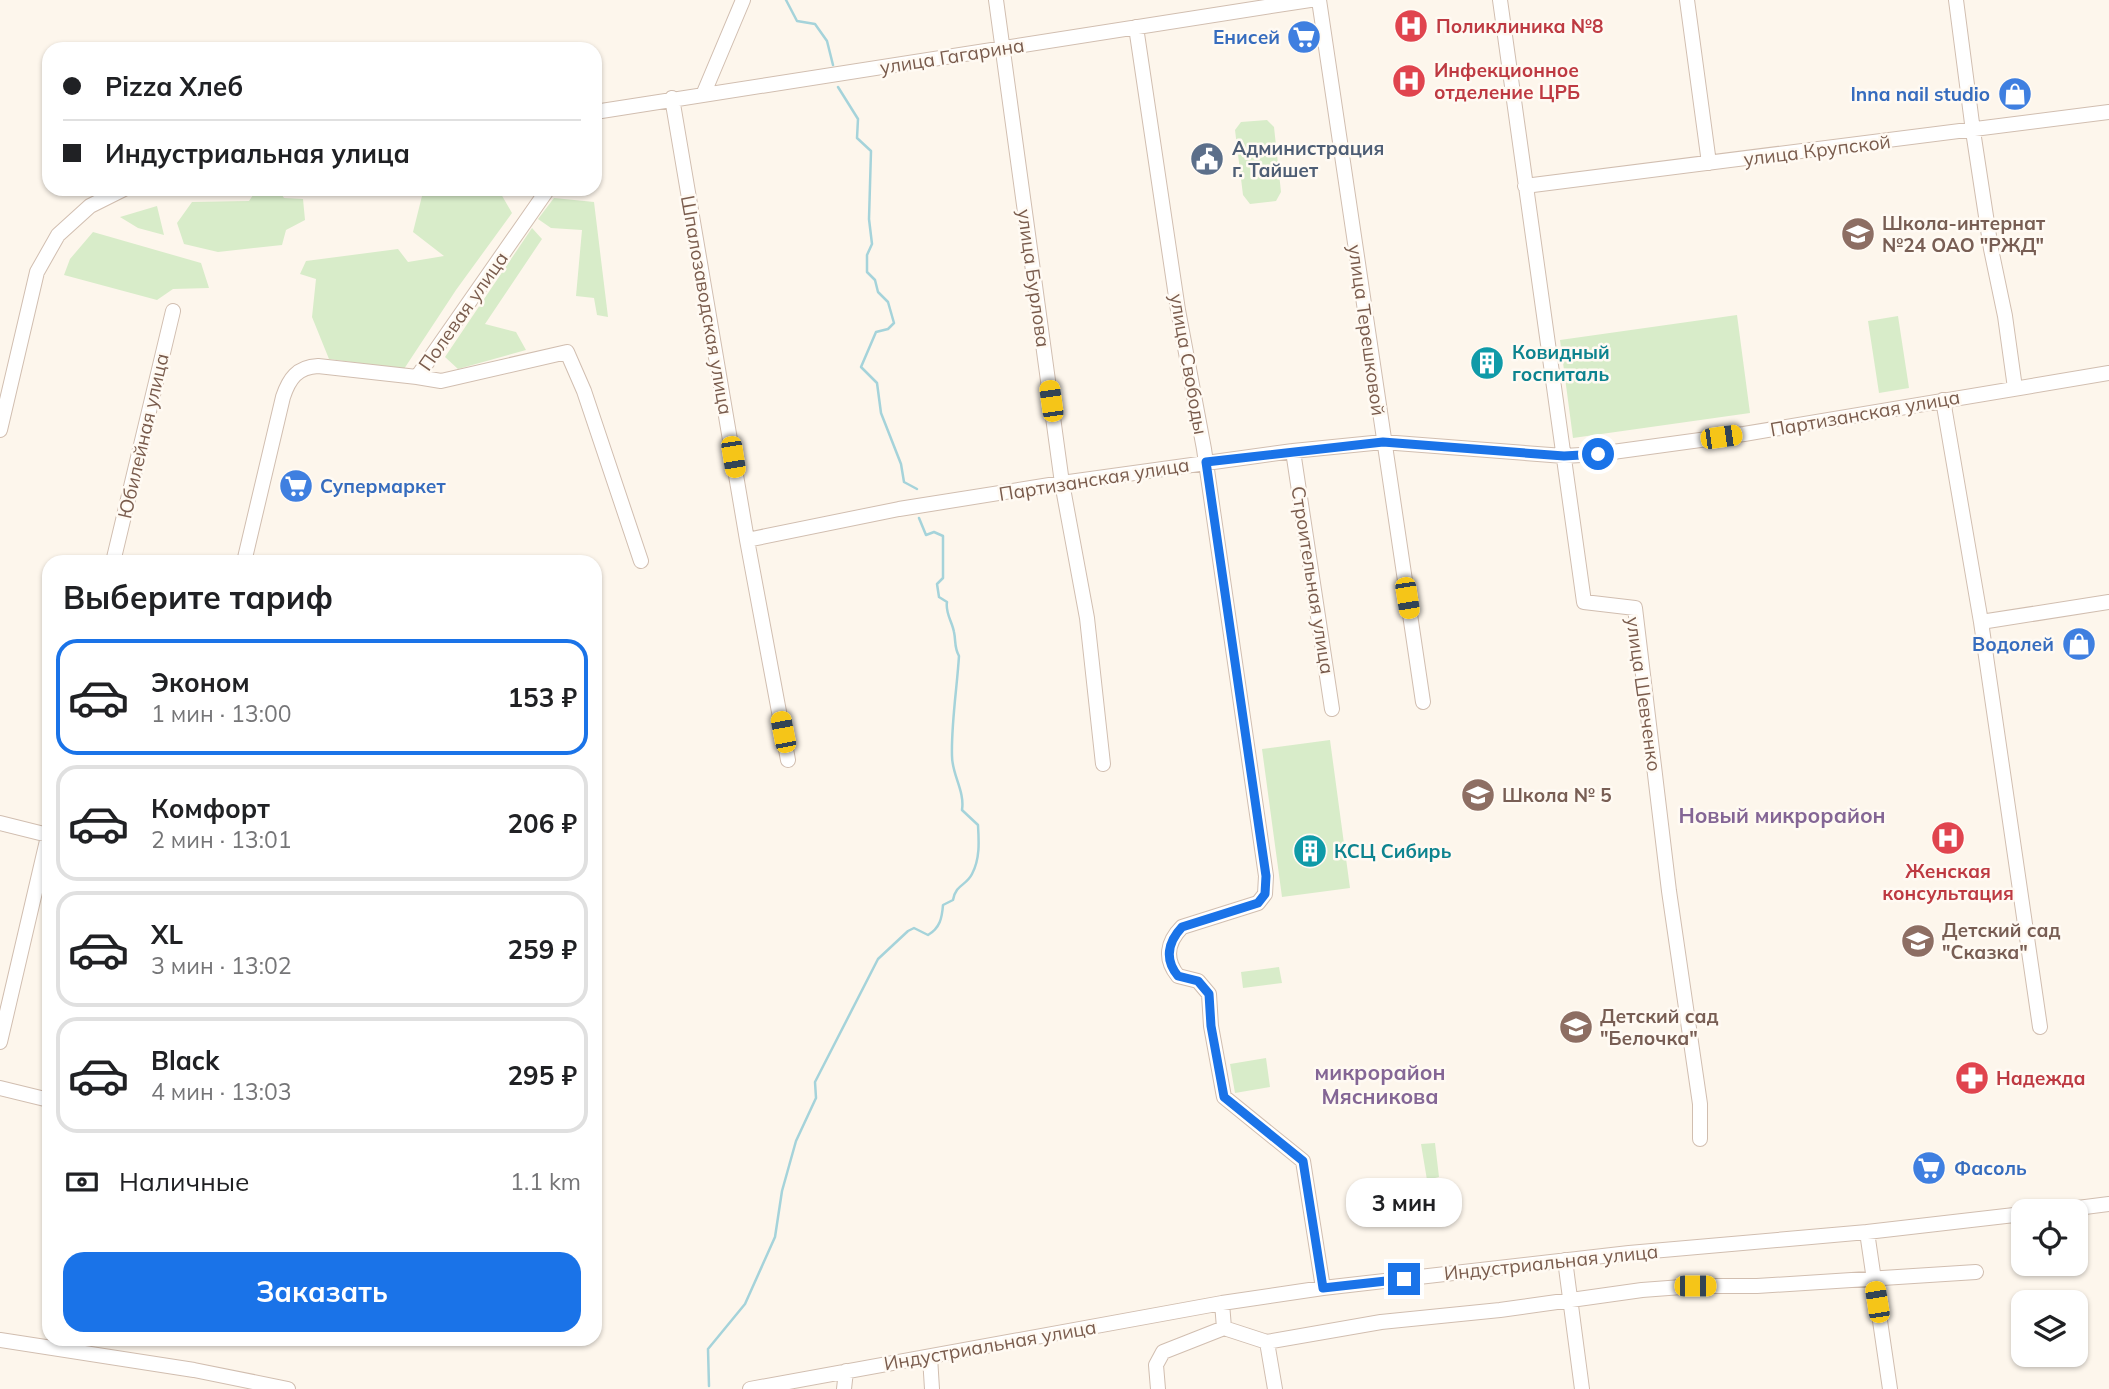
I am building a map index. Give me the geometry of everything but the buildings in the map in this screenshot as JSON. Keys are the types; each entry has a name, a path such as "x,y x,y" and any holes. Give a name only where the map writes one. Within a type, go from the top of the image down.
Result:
{"street":[{"path":"704,95 743,0"},
{"name":"улица Бурлова","path":"996,0 1062,483 1087,618 1103,764"},
{"name":"улица Гагарина","path":"602,111 1310,0"},
{"name":"улица Терешковой","path":"1319,0 1423,702"},
{"name":"улица Шевченко","path":"1500,0 1584,602 1635,608 1668,891 1700,1104 1700,1139"},
{"path":"1687,0 1709,163"},
{"path":"1956,0 1973,131 2015,388"},
{"name":"улица Свободы","path":"1136,27 1177,299 1206,462 1266,876 1265,894 1258,903 1182,927 1175,934 1168,950 1170,963 1178,976 1198,981 1209,994 1211,1026 1224,1097 1303,1161 1323,1288"},
{"name":"Шпалозаводская улица","path":"672,98 747,540 788,760"},
{"name":"улица Крупской","path":"1525,186 2109,112"},
{"path":"0,430 37,272 58,235 90,206 110,196"},
{"name":"Полевая улица","path":"246,555 283,397 294,376 306,366 318,366 418,377 543,196"},
{"name":"Юбилейная улица","path":"115,555 173,311"},
{"path":"418,377 441,381 567,352 584,391 641,561"},
{"name":"Партизанская улица","path":"747,540 899,509 1293,451 1383,442 1564,456 1598,454 1744,434 2109,373"},
{"path":"1943,400 1981,622 2040,1027"},
{"name":"Строительная улица","path":"1293,451 1332,709"},
{"path":"1981,622 2109,602"},
{"path":"0,823 42,832"},
{"path":"0,1042 42,863"},
{"path":"0,1088 42,1098"},
{"path":"2088,1207 2109,1204"},
{"name":"Индустриальная улица","path":"750,1389 1222,1303 1323,1288 1564,1260 1867,1232 2011,1215"},
{"path":"1867,1232 1890,1389"},
{"path":"1564,1260 1582,1389"},
{"name":"Индустриальная улица","path":"1266,1342 1381,1322 1642,1290 1873,1280 1976,1272"},
{"path":"1222,1303 1224,1328"},
{"path":"1157,1389 1156,1365 1163,1352 1224,1328 1266,1342 1275,1389"},
{"path":"0,1340 194,1370 288,1389"},
{"path":"930,1357 932,1389"},
{"path":"844,1389 846,1371"}],"green space":[{"path":"1267,120 1274,127 1281,192 1276,201 1250,204 1243,195 1235,130 1241,122"},
{"path":"252,196 303,199 305,220 286,230 282,245 218,252 184,244 177,223 192,202 249,201"},
{"path":"422,196 502,196 512,213 456,290 404,369 329,359 312,317 316,279 300,274 306,261 398,249 408,262 444,256 413,232"},
{"path":"554,198 594,202 608,317 597,315 594,298 576,296 582,230 551,228 538,219"},
{"path":"157,206 164,235 138,228 120,217"},
{"path":"532,228 542,239 485,324 516,332 526,350 458,369 445,357"},
{"path":"93,232 201,263 209,288 173,289 157,300 64,275 70,259"},
{"path":"1737,315 1750,413 1573,438 1560,340"},
{"path":"1898,316 1909,388 1879,393 1868,321"},
{"path":"1330,740 1350,888 1282,897 1262,749"},
{"path":"1279,967 1282,983 1243,988 1241,972"},
{"path":"1266,1058 1270,1087 1235,1093 1230,1064"},
{"path":"1435,1143 1439,1177 1427,1180 1421,1144"}],"waterway":[{"path":"786,0 797,21 815,24 827,41 833,65"},
{"path":"838,87 858,119 857,138 871,151 869,219 872,244 867,255 867,272 875,280 878,292 888,302 894,323 888,329 876,332 861,367 877,383 881,413 901,464 904,482 917,489"},
{"path":"709,1386 708,1349 745,1304 775,1237 782,1191 796,1141 816,1098 815,1082 878,959 908,931 914,928 928,935 935,929 941,918 943,905 953,900 956,891 970,878 975,868 979,844 978,825 962,810 962,796 953,763 952,732 959,656 947,602 939,597 937,584 943,578 943,536 934,532 926,535 919,518"}],"place":[{"name":"Поликлиника №8","path":"1411,26"},
{"name":"Енисей","path":"1304,37"},
{"name":"Инфекционное отделение ЦРБ","path":"1409,81"},
{"name":"Inna nail studio","path":"2015,94"},
{"name":"Администрация г. Тайшет","path":"1207,159"},
{"name":"Школа-интернат №24 ОАО \"РЖД\"","path":"1858,234"},
{"name":"Ковидный госпиталь","path":"1487,363"},
{"name":"Супермаркет","path":"296,486"},
{"name":"Водолей","path":"2079,644"},
{"name":"Школа № 5","path":"1478,795"},
{"name":"Женская консультация","path":"1948,838"},
{"name":"КСЦ Сибирь","path":"1310,851"},
{"name":"Детский сад \"Сказка\"","path":"1918,941"},
{"name":"Детский сад \"Белочка\"","path":"1576,1027"},
{"name":"Надежда","path":"1972,1078"},
{"name":"Фасоль","path":"1929,1168"}],"district":[{"name":"Новый микрорайон","path":"1782,816"},
{"name":"микрорайон Мясникова","path":"1380,1085"}],"route":[{"path":"1404,1279 1323,1288 1303,1161 1224,1097 1211,1026 1209,994 1198,981 1178,976 1170,963 1168,950 1171,941 1182,927 1258,903 1265,894 1266,876 1206,462 1383,442 1564,456 1598,454"}]}
